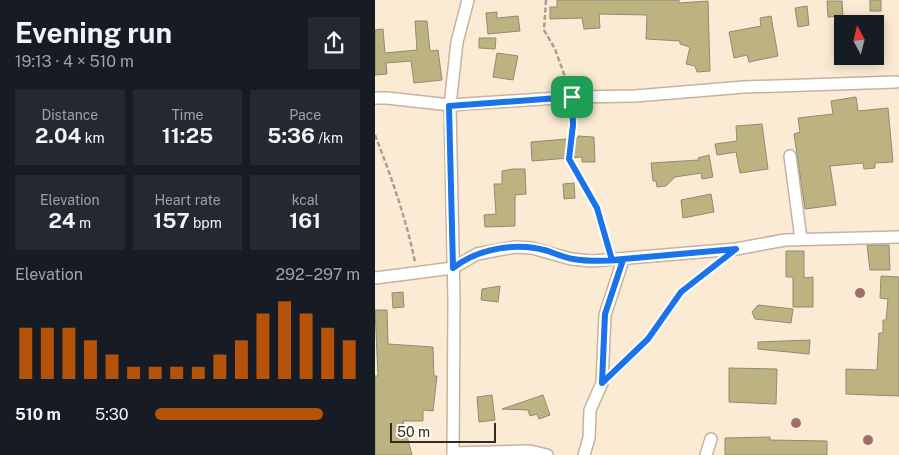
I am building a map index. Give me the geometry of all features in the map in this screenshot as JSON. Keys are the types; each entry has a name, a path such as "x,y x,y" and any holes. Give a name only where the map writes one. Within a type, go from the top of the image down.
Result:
{"street":[{"path":"468,0 457,42 449,106 453,268 453,454 530,451 547,455"},
{"path":"375,98 449,106 572,97 635,96 744,88 896,82"},
{"path":"790,156 801,239"},
{"path":"375,278 453,268 477,254 515,247 548,251 571,259 617,260 736,249 785,240 899,237"},
{"path":"584,455 589,438 590,410 602,383 605,314 617,260"},
{"path":"706,455 711,440"}],"path":[{"path":"546,0 544,30 555,50 572,97 573,125 569,159 597,208 617,260"},
{"path":"375,135 410,238 417,272"},
{"path":"602,383 648,339 681,292 736,249"}],"building":[{"path":"557,0 679,0 679,3 708,1 710,71 697,72 695,66 686,64 690,47 680,44 680,41 646,39 647,15 599,14 600,28 584,29 582,18 550,19 550,7 557,7"},
{"path":"870,0 881,0 881,11 870,11"},
{"path":"827,1 842,1 843,15 828,17"},
{"path":"807,6 809,25 798,27 795,8"},
{"path":"497,12 497,18 518,16 520,31 488,34 486,13"},
{"path":"771,16 778,56 749,62 747,55 734,58 729,32 761,26 760,18"},
{"path":"415,21 427,21 430,51 438,50 442,80 414,83 411,61 386,63 387,74 375,75 375,30 383,29 385,53 417,50"},
{"path":"479,38 496,38 495,49 479,48"},
{"path":"497,53 518,56 513,80 493,77"},
{"path":"856,97 858,111 888,108 893,162 875,163 875,168 864,169 863,163 830,166 836,205 805,209 794,134 800,132 798,118 833,114 831,101"},
{"path":"762,124 768,169 740,173 736,152 717,155 715,144 737,141 736,126"},
{"path":"578,136 594,137 595,162 582,162 582,157 532,161 531,142 578,138"},
{"path":"709,155 713,177 702,179 701,173 675,177 666,186 657,187 656,181 653,181 651,163 699,160 698,158"},
{"path":"525,169 526,194 515,195 515,226 485,227 484,215 496,214 494,184 502,184 502,171"},
{"path":"574,183 575,198 564,199 563,184"},
{"path":"711,194 714,212 683,218 681,200"},
{"path":"867,245 889,245 890,270 870,270"},
{"path":"786,251 804,251 804,278 813,277 813,307 793,307 793,277 786,277"},
{"path":"881,276 899,277 899,396 846,394 846,369 877,370 879,333 883,333 883,320 886,320 888,299 880,298"},
{"path":"500,286 498,302 481,300 482,289"},
{"path":"403,292 404,307 393,308 392,293"},
{"path":"758,305 793,309 791,323 755,319 752,312"},
{"path":"375,310 387,310 388,344 433,347 434,376 437,376 433,411 423,410 423,421 403,421 412,455 375,455 375,376 378,376"},
{"path":"810,340 809,354 758,349 758,342"},
{"path":"729,368 777,369 776,404 729,402"},
{"path":"492,395 495,420 479,422 477,397"},
{"path":"543,395 550,415 539,419 537,414 530,416 528,410 502,409"},
{"path":"770,437 770,440 827,441 827,455 725,455 725,438"}],"route":[{"path":"572,97 573,125 568,156 581,183 597,208 612,260 736,249 720,264 681,292 648,339 602,383 605,314 618,281 623,260 592,261 571,259 548,251 515,247 477,254 463,260 453,268 449,106 572,97"}]}
